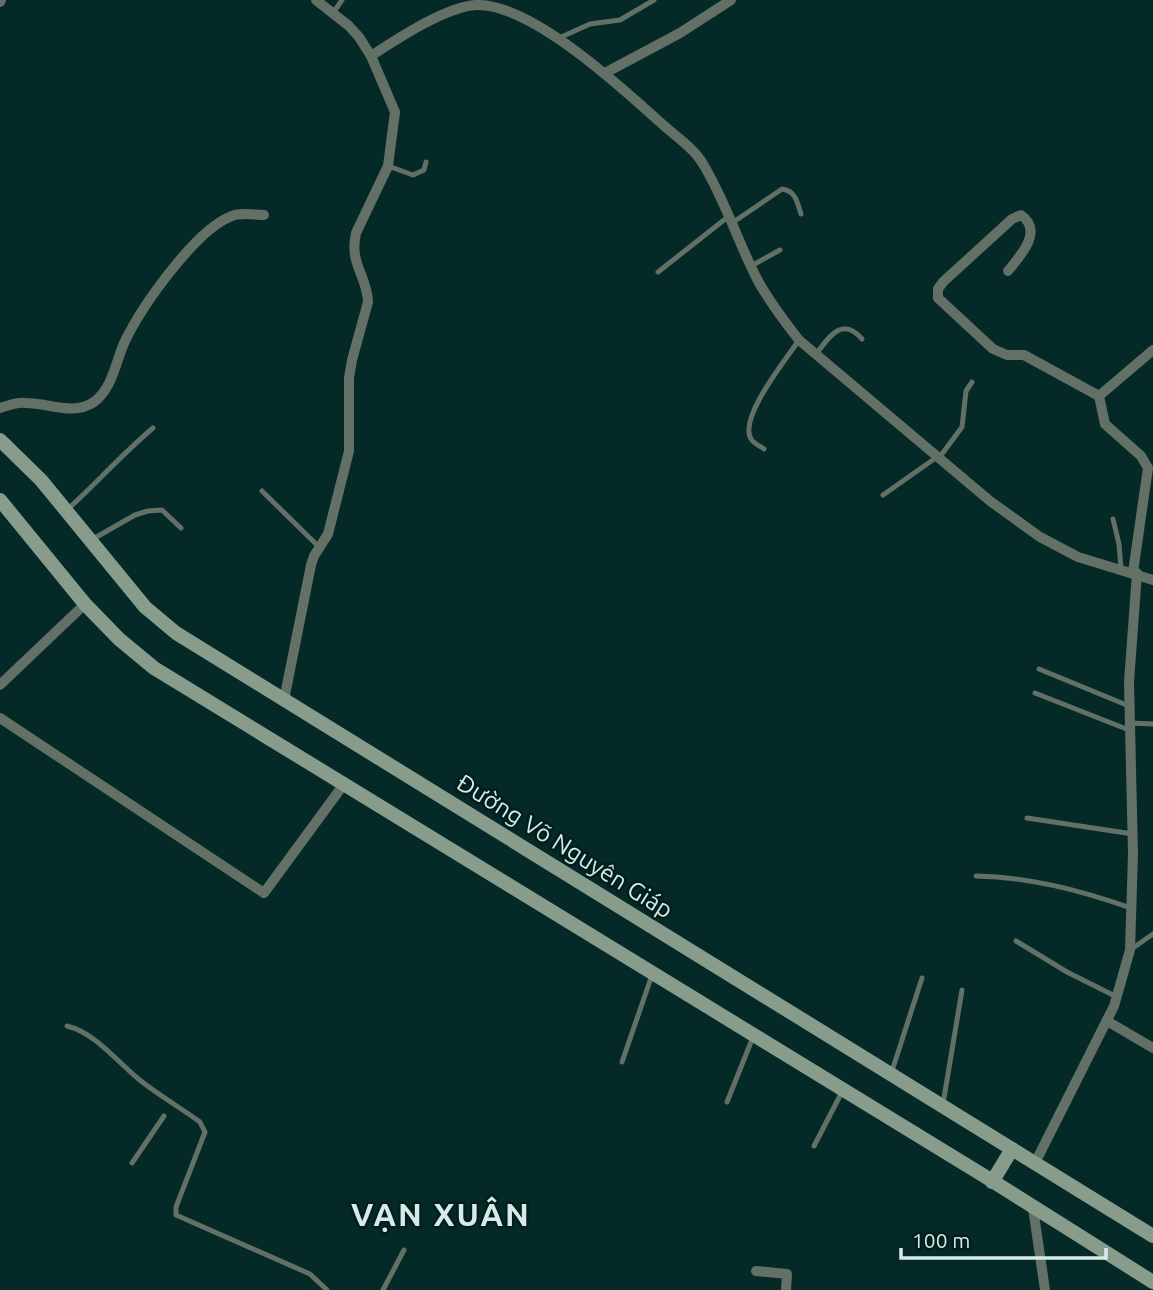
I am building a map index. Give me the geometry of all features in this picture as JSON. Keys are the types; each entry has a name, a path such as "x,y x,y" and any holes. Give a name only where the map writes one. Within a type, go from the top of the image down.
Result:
{"main road":[{"name":"Đường Võ Nguyên Giáp","path":"0,440 41,480 145,607 176,633 1153,1236"},
{"path":"0,500 85,604 119,639 154,668 1153,1282"},
{"path":"992,1182 1012,1149"}],"street":[{"path":"284,699 310,565 328,534 337,508 349,451 349,379 368,302 368,295 356,265 354,244 356,233 388,166 395,112 371,55 349,26 316,0"},
{"path":"605,73 680,33 731,0"},
{"path":"371,55 430,21 476,5 511,14 556,39 605,73 698,157 731,219 751,266 772,304 799,341 990,500 1060,550 1153,580"},
{"path":"0,408 27,402 68,409 87,406 96,401 105,390 124,343 138,318 157,289 201,238 234,215 264,215"},
{"path":"1008,271 1030,242 1029,226 1021,215 1012,219 943,282 938,289 938,298 993,349 1007,355 1024,355 1099,396 1105,424 1141,456 1148,468 1130,572 1129,727 1133,834 1130,950 1117,997 1107,1021 1035,1163"},
{"path":"1099,396 1153,350"},
{"path":"0,685 85,604"},
{"path":"0,718 264,893 344,785"},
{"path":"1107,1021 1153,1048"},
{"path":"1032,1208 1045,1290"},
{"path":"756,1271 787,1274 786,1290"}],"lane":[{"path":"333,13 342,0"},
{"path":"556,39 590,24 620,20 654,0"},
{"path":"388,166 413,175 424,170 426,162"},
{"path":"658,272 731,219 782,189 790,190 795,195 801,214"},
{"path":"751,266 780,250"},
{"path":"816,355 837,331 853,329 862,339"},
{"path":"764,449 751,440 748,430 751,419 763,391 799,341"},
{"path":"883,495 938,458 962,427 966,391 972,382"},
{"path":"66,511 153,428"},
{"path":"262,491 320,547"},
{"path":"90,540 148,511 162,510 181,528"},
{"path":"1113,519 1130,572"},
{"path":"1039,669 1129,706"},
{"path":"1035,693 1129,727 1153,724"},
{"path":"1027,818 1133,834"},
{"path":"976,876 1011,877 1041,882 1086,892 1131,908"},
{"path":"1130,950 1153,934"},
{"path":"1016,940 1067,972 1117,997"},
{"path":"622,1062 653,974"},
{"path":"891,1074 922,978"},
{"path":"942,1106 961,990"},
{"path":"67,1026 88,1035 172,1105 200,1122 205,1132 176,1207 176,1214 310,1274 327,1290"},
{"path":"727,1102 753,1035"},
{"path":"814,1146 843,1090"},
{"path":"132,1163 164,1116"},
{"path":"383,1290 404,1250"}],"district":[{"name":"VẠN XUÂN","path":"441,1214"}]}
